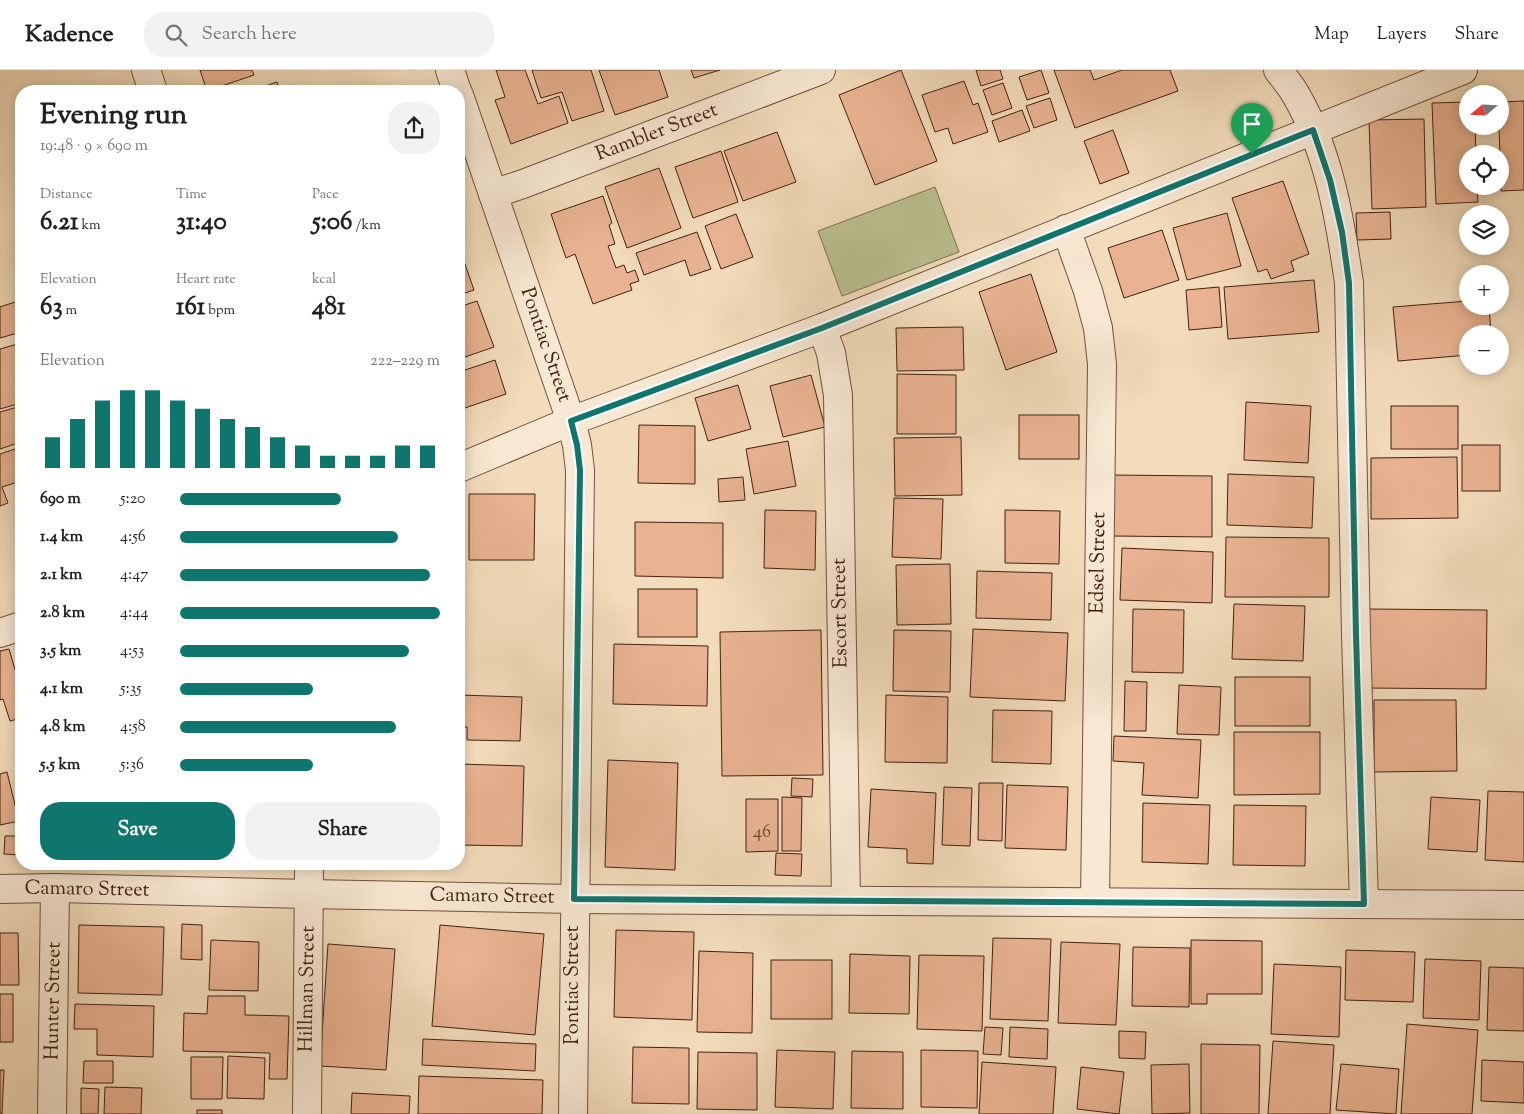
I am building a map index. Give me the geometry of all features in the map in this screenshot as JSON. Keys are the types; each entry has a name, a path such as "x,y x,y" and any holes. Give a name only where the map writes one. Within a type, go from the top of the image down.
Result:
{"street":[{"path":"146,70 151,85"},
{"path":"450,70 455,85"},
{"name":"Rambler Street","path":"493,194 821,70"},
{"path":"1278,70 1296,94 1313,130 1334,197 1342,232 1349,283 1356,635 1364,904"},
{"path":"465,465 571,421 822,328 1462,70"},
{"name":"Pontiac Street","path":"465,112 571,421 577,445 580,470 572,1114"},
{"name":"Edsel Street","path":"1066,229 1088,291 1098,328 1102,364 1095,902"},
{"name":"Escort Street","path":"822,328 831,353 838,395 846,900"},
{"path":"0,633 15,628"},
{"name":"Hillman Street","path":"306,1114 309,870"},
{"name":"Camaro Street","path":"0,889 55,888 574,899 1524,905"},
{"name":"Hunter Street","path":"52,1114 55,888"}],"green space":[{"path":"935,187 959,252 842,296 818,231"}],"building":[{"path":"200,70 252,70 254,75 225,85 205,85"},
{"path":"496,70 525,70 538,104 559,96 568,123 511,144 495,100 505,97"},
{"path":"532,70 591,70 604,111 572,121 562,92 541,98"},
{"path":"599,70 659,70 668,97 615,115"},
{"path":"691,70 720,70 694,78"},
{"path":"901,70 937,161 875,185 839,95"},
{"path":"976,70 1000,70 1003,79 981,86"},
{"path":"1041,70 1049,93 1027,100 1019,77"},
{"path":"1054,70 1090,70 1094,80 1122,70 1170,70 1178,91 1075,128"},
{"path":"964,81 973,105 978,103 988,132 953,144 948,128 935,132 922,95"},
{"path":"1003,83 1012,108 992,115 983,90"},
{"path":"1050,98 1057,120 1034,128 1026,106"},
{"path":"1524,101 1524,190 1509,191 1509,145 1500,145 1499,135 1509,135 1509,102"},
{"path":"1459,102 1459,135 1475,135 1476,145 1459,145 1459,195 1478,195 1478,202 1436,204 1432,103"},
{"path":"1022,110 1030,131 999,142 992,121"},
{"path":"1424,119 1426,207 1372,209 1369,120"},
{"path":"1113,130 1129,173 1100,184 1084,141"},
{"path":"777,132 796,182 743,201 724,151"},
{"path":"721,151 738,202 693,218 675,167"},
{"path":"659,168 681,228 627,248 605,187"},
{"path":"1283,181 1309,254 1291,261 1294,271 1271,279 1267,269 1258,272 1232,198"},
{"path":"603,196 612,223 609,225 615,244 608,246 616,268 624,265 627,273 635,270 639,281 630,284 632,290 593,304 575,254 566,258 551,214"},
{"path":"1390,212 1391,239 1357,240 1356,213"},
{"path":"1227,213 1241,266 1187,280 1173,228"},
{"path":"736,214 753,257 721,269 705,226"},
{"path":"1162,230 1179,280 1124,298 1108,248"},
{"path":"697,232 711,269 690,276 685,260 644,275 636,253"},
{"path":"465,264 474,290 465,293"},
{"path":"1031,274 1057,352 1006,370 979,292"},
{"path":"1314,280 1319,332 1228,339 1224,287"},
{"path":"1219,287 1222,327 1189,330 1186,290"},
{"path":"477,301 494,347 465,357 465,305"},
{"path":"15,302 15,334 0,338 0,307"},
{"path":"1459,302 1459,315 1490,315 1490,325 1459,325 1459,356 1398,361 1393,307"},
{"path":"963,327 964,370 897,371 896,328"},
{"path":"15,345 15,405 0,409 0,349"},
{"path":"495,360 506,394 465,408 465,370"},
{"path":"897,374 956,375 956,434 897,434"},
{"path":"811,375 825,427 783,437 770,386"},
{"path":"738,385 751,429 708,441 695,398"},
{"path":"1246,402 1311,406 1308,463 1244,460"},
{"path":"1391,406 1458,406 1458,449 1391,449"},
{"path":"15,408 15,444 0,449 0,412"},
{"path":"1019,415 1079,415 1079,459 1019,459"},
{"path":"639,425 695,426 695,484 638,483"},
{"path":"961,437 962,495 895,496 894,438"},
{"path":"788,441 796,486 754,494 746,449"},
{"path":"1462,445 1500,445 1500,491 1462,491"},
{"path":"15,449 15,483 2,487 8,503 0,506 0,454"},
{"path":"1457,457 1458,518 1371,519 1371,458"},
{"path":"1228,474 1314,477 1312,528 1227,525"},
{"path":"1112,475 1212,476 1212,537 1112,536"},
{"path":"743,477 745,500 719,502 718,479"},
{"path":"469,494 535,494 534,560 469,560"},
{"path":"894,498 943,499 941,559 892,557"},
{"path":"765,510 816,511 815,570 764,568"},
{"path":"1005,510 1060,511 1059,564 1005,563"},
{"path":"635,522 723,523 723,578 635,576"},
{"path":"1226,537 1329,538 1329,597 1225,597"},
{"path":"1122,548 1213,552 1212,603 1120,600"},
{"path":"950,564 951,624 897,625 896,565"},
{"path":"977,571 1052,573 1051,620 976,618"},
{"path":"638,589 697,589 697,637 638,637"},
{"path":"1234,604 1305,606 1303,661 1232,659"},
{"path":"1133,609 1184,610 1183,673 1132,672"},
{"path":"1367,609 1487,610 1486,689 1367,688"},
{"path":"973,629 1068,633 1065,701 970,697"},
{"path":"821,630 823,775 722,776 720,632"},
{"path":"894,630 951,631 950,692 893,691"},
{"path":"614,644 708,646 707,706 613,704"},
{"path":"9,649 15,669 15,720 10,721 3,699 0,700 0,651"},
{"path":"1235,677 1310,677 1310,726 1235,726"},
{"path":"1125,681 1147,682 1146,731 1124,731"},
{"path":"1179,685 1221,687 1219,735 1177,734"},
{"path":"465,695 522,697 520,741 467,740 467,727 465,727"},
{"path":"886,695 948,697 947,763 885,762"},
{"path":"1374,700 1456,700 1457,771 1374,772"},
{"path":"993,710 1052,711 1051,764 992,762"},
{"path":"1234,732 1320,732 1320,794 1234,795"},
{"path":"1114,736 1201,740 1198,798 1142,795 1144,763 1113,761"},
{"path":"608,760 678,763 675,870 605,867"},
{"path":"465,764 524,766 522,846 465,845"},
{"path":"7,772 15,805 15,822 0,825 0,774"},
{"path":"792,778 813,779 812,797 791,796"},
{"path":"979,783 1003,783 1002,841 978,840"},
{"path":"1007,785 1068,787 1066,850 1005,848"},
{"path":"944,787 972,788 970,846 942,845"},
{"path":"871,789 936,793 933,864 907,863 907,849 868,847"},
{"path":"1488,791 1524,792 1524,862 1485,860"},
{"path":"782,797 802,798 801,851 782,851"},
{"path":"1431,797 1480,800 1477,852 1428,849"},
{"path":"746,799 778,799 778,851 746,852"},
{"path":"1143,803 1210,805 1208,864 1142,862"},
{"path":"1234,805 1306,806 1305,866 1233,865"},
{"path":"5,836 15,836 15,855 4,854"},
{"path":"776,853 802,854 801,876 775,875"},
{"path":"182,924 202,925 202,960 181,959"},
{"path":"79,925 164,927 162,995 78,993"},
{"path":"440,925 544,934 535,1035 432,1026"},
{"path":"616,930 694,932 692,1020 614,1017"},
{"path":"0,933 18,933 19,985 0,985"},
{"path":"993,938 1051,939 1048,1021 990,1019"},
{"path":"211,940 259,942 258,991 209,990"},
{"path":"1191,940 1262,941 1262,994 1207,994 1207,1004 1191,1004"},
{"path":"1061,942 1120,944 1116,1025 1058,1023"},
{"path":"328,944 395,949 386,1070 320,1066"},
{"path":"1133,947 1190,948 1189,1007 1132,1006"},
{"path":"1346,950 1415,952 1413,1002 1345,1000"},
{"path":"699,951 753,953 752,1033 697,1032"},
{"path":"850,954 910,956 909,1014 849,1013"},
{"path":"919,955 984,956 982,1031 917,1029"},
{"path":"1425,959 1481,961 1479,1020 1423,1018"},
{"path":"771,960 832,960 832,1019 771,1019"},
{"path":"1274,964 1341,967 1339,1037 1271,1034"},
{"path":"1489,967 1524,968 1524,1031 1487,1030"},
{"path":"0,994 13,994 13,1042 0,1042"},
{"path":"208,996 245,996 245,1015 289,1016 287,1079 269,1079 270,1053 183,1051 184,1013 207,1014"},
{"path":"75,1004 154,1006 153,1057 97,1055 97,1029 74,1029"},
{"path":"1407,1024 1478,1030 1472,1114 1401,1114"},
{"path":"985,1027 1003,1028 1001,1055 983,1054"},
{"path":"1010,1027 1048,1029 1047,1059 1009,1057"},
{"path":"1119,1031 1146,1032 1145,1059 1119,1058"},
{"path":"423,1039 536,1044 535,1071 422,1065"},
{"path":"1273,1041 1334,1045 1330,1114 1268,1114"},
{"path":"1201,1044 1260,1045 1259,1114 1201,1114"},
{"path":"633,1047 689,1048 689,1104 632,1103"},
{"path":"777,1050 835,1052 833,1109 775,1107"},
{"path":"921,1050 978,1051 977,1108 921,1107"},
{"path":"852,1051 903,1052 903,1109 851,1108"},
{"path":"698,1052 757,1053 757,1110 697,1109"},
{"path":"228,1056 265,1058 264,1099 227,1098"},
{"path":"191,1057 223,1057 222,1099 191,1099"},
{"path":"1482,1060 1524,1062 1524,1103 1481,1101"},
{"path":"84,1061 113,1061 113,1083 83,1083"},
{"path":"982,1062 1056,1067 1053,1114 979,1114"},
{"path":"1189,1064 1190,1113 1152,1114 1151,1065"},
{"path":"1341,1064 1399,1069 1396,1114 1336,1110"},
{"path":"1081,1067 1124,1072 1119,1114 1077,1109"},
{"path":"0,1070 4,1070 2,1114 0,1114"},
{"path":"419,1076 543,1080 542,1114 418,1114"},
{"path":"105,1087 142,1088 141,1114 104,1114"},
{"path":"81,1088 99,1089 98,1114 81,1114"},
{"path":"352,1093 410,1096 409,1114 351,1114"},
{"path":"197,1110 222,1110 222,1114 197,1114"}],"route":[{"path":"1313,130 1330,180 1342,232 1349,283 1356,635 1364,904 574,899 580,470 577,445 571,421 822,328 1252,154 1313,130"}]}
